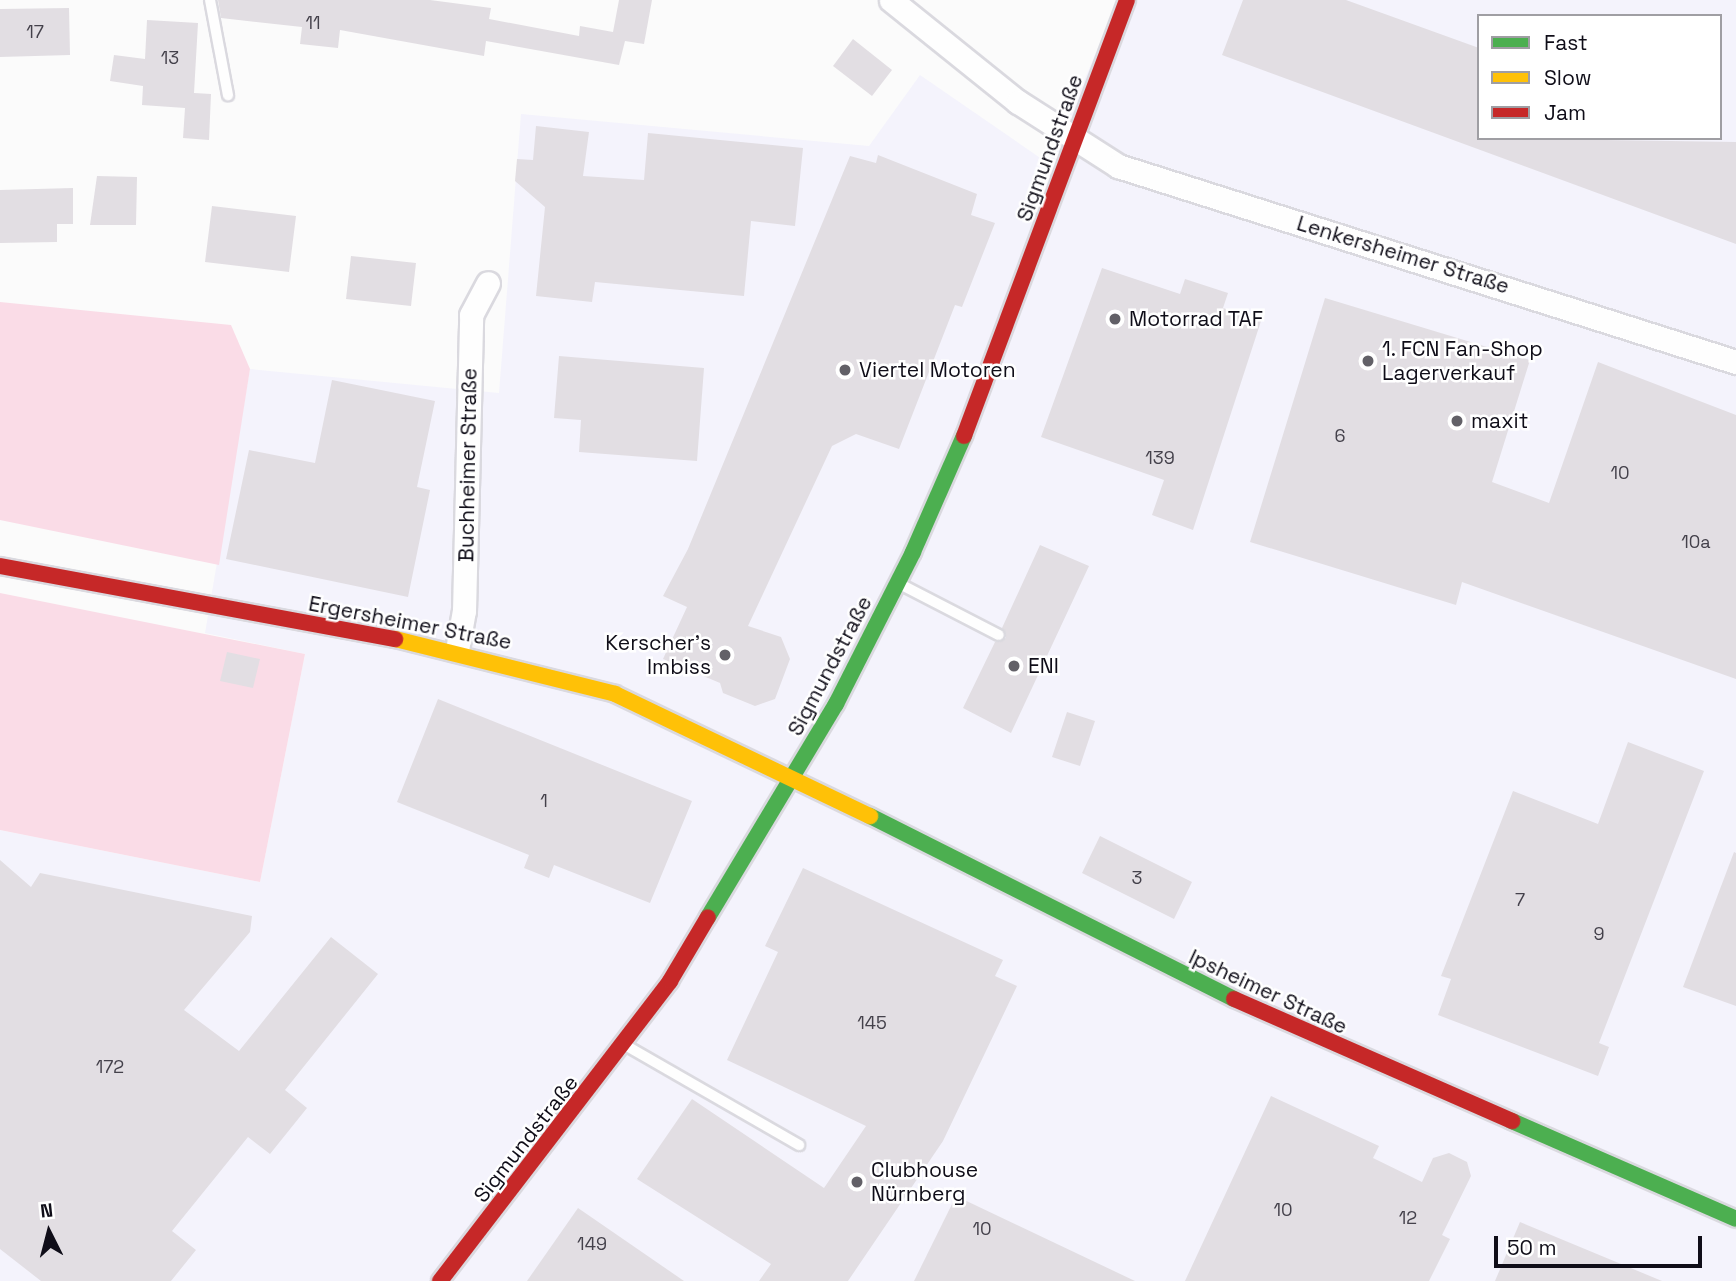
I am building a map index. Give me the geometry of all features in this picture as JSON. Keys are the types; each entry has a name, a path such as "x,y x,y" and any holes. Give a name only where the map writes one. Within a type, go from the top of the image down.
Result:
{"street":[{"name":"Lenkersheimer Straße","path":"891,0 1075,141 1146,177 1736,362"},
{"name":"Sigmundstraße","path":"440,1281 625,1045 698,939 794,779 897,583 979,400 1126,0"},
{"name":"Buchheimer Straße","path":"457,650 464,611 471,315 488,284"},
{"name":"Ergersheimer Straße","path":"0,566 457,650 615,694 794,779"},
{"name":"Ipsheimer Straße","path":"794,779 1213,990 1736,1219"}],"lane":[{"path":"210,0 228,95"},
{"path":"897,583 999,635"},
{"path":"625,1045 799,1145"}],"shaded area":[{"path":"1118,0 1736,0 1736,1281 0,1281 0,830 260,882 305,654 205,633 250,369 499,393 521,114 869,146 920,75 1049,164"},
{"path":"0,302 231,325 250,369 219,565 0,520"},
{"path":"0,593 305,654 260,882 0,830"}],"building":[{"path":"218,0 430,0 491,8 489,19 579,36 580,26 613,32 619,0 652,0 644,44 625,41 619,65 486,41 484,56 340,30 338,48 300,44 302,27 221,18"},
{"path":"1243,0 1346,0 1477,47 1477,140 1736,142 1736,244 1222,55"},
{"path":"69,8 70,55 0,57 0,9"},
{"path":"147,20 198,23 194,93 211,94 209,140 183,138 185,108 142,105 143,86 110,81 114,55 145,59"},
{"path":"853,39 892,70 872,96 833,66"},
{"path":"536,126 589,132 583,176 644,180 648,133 803,148 795,226 751,221 744,296 595,282 592,302 536,296 545,207 515,181 517,159 533,160"},
{"name":"Viertel Motoren","path":"878,155 977,194 971,215 995,223 962,307 955,305 899,449 856,434 832,446 748,626 781,637 790,659 775,699 755,706 723,693 720,683 663,659 687,607 663,596 688,549 850,156 876,163"},
{"path":"97,176 137,177 136,225 90,225"},
{"path":"73,188 73,224 57,224 57,242 0,243 0,190"},
{"path":"212,206 296,216 289,272 205,262"},
{"path":"351,256 416,263 411,306 346,299"},
{"path":"1102,268 1180,294 1185,279 1228,293 1223,308 1261,321 1193,530 1152,515 1164,480 1041,437"},
{"path":"1325,298 1530,360 1492,482 1549,503 1598,362 1736,415 1736,679 1462,582 1456,605 1250,542"},
{"path":"559,356 704,368 697,461 579,452 581,420 554,418"},
{"path":"332,380 435,401 417,487 430,490 408,597 226,559 249,450 315,463"},
{"path":"1040,545 1089,566 1011,733 963,708 995,642 1006,638 1002,628"},
{"path":"227,652 260,659 253,688 220,681"},
{"path":"438,699 692,801 650,903 554,865 549,878 524,868 529,855 397,802"},
{"path":"1067,712 1095,721 1080,766 1052,757"},
{"path":"1628,742 1704,771 1599,1043 1609,1047 1598,1076 1438,1015 1451,979 1441,976 1513,791 1598,824"},
{"path":"1100,836 1192,882 1174,919 1082,873"},
{"path":"1734,852 1736,853 1736,1006 1683,987"},
{"path":"0,860 31,887 40,873 252,916 250,932 184,1010 239,1051 331,937 378,974 285,1090 307,1108 270,1154 248,1137 172,1231 196,1250 171,1281 41,1281 0,1249"},
{"path":"803,868 1003,960 995,976 1017,986 943,1141 848,1281 759,1281 771,1264 637,1179 692,1099 824,1188 866,1126 727,1060 778,952 765,946"},
{"path":"1271,1096 1379,1146 1373,1158 1422,1182 1433,1158 1449,1153 1467,1162 1471,1176 1442,1235 1450,1239 1429,1281 1185,1281"},
{"path":"956,1196 1135,1281 914,1281"},
{"path":"578,1208 684,1281 527,1281"},
{"path":"1520,1222 1662,1281 1495,1281"}],"traffic: fast":[{"path":"708,917 836,704 913,552 964,436"},
{"path":"870,816 1234,999"},
{"path":"1512,1121 1736,1219"}],"traffic: slow":[{"path":"395,639 615,694 870,816"}],"traffic: jam":[{"path":"964,436 1127,0"},
{"path":"0,566 395,639"},
{"path":"440,1281 670,981 708,917"},
{"path":"1234,999 1512,1121"}],"place":[{"name":"Motorrad TAF","path":"1115,319"},
{"name":"1. FCN Fan-Shop Lagerverkauf","path":"1368,361"},
{"name":"Viertel Motoren","path":"845,370"},
{"name":"maxit","path":"1457,421"},
{"name":"Kerscher's Imbiss","path":"725,655"},
{"name":"ENI","path":"1014,666"},
{"name":"Clubhouse Nürnberg","path":"857,1182"}]}
